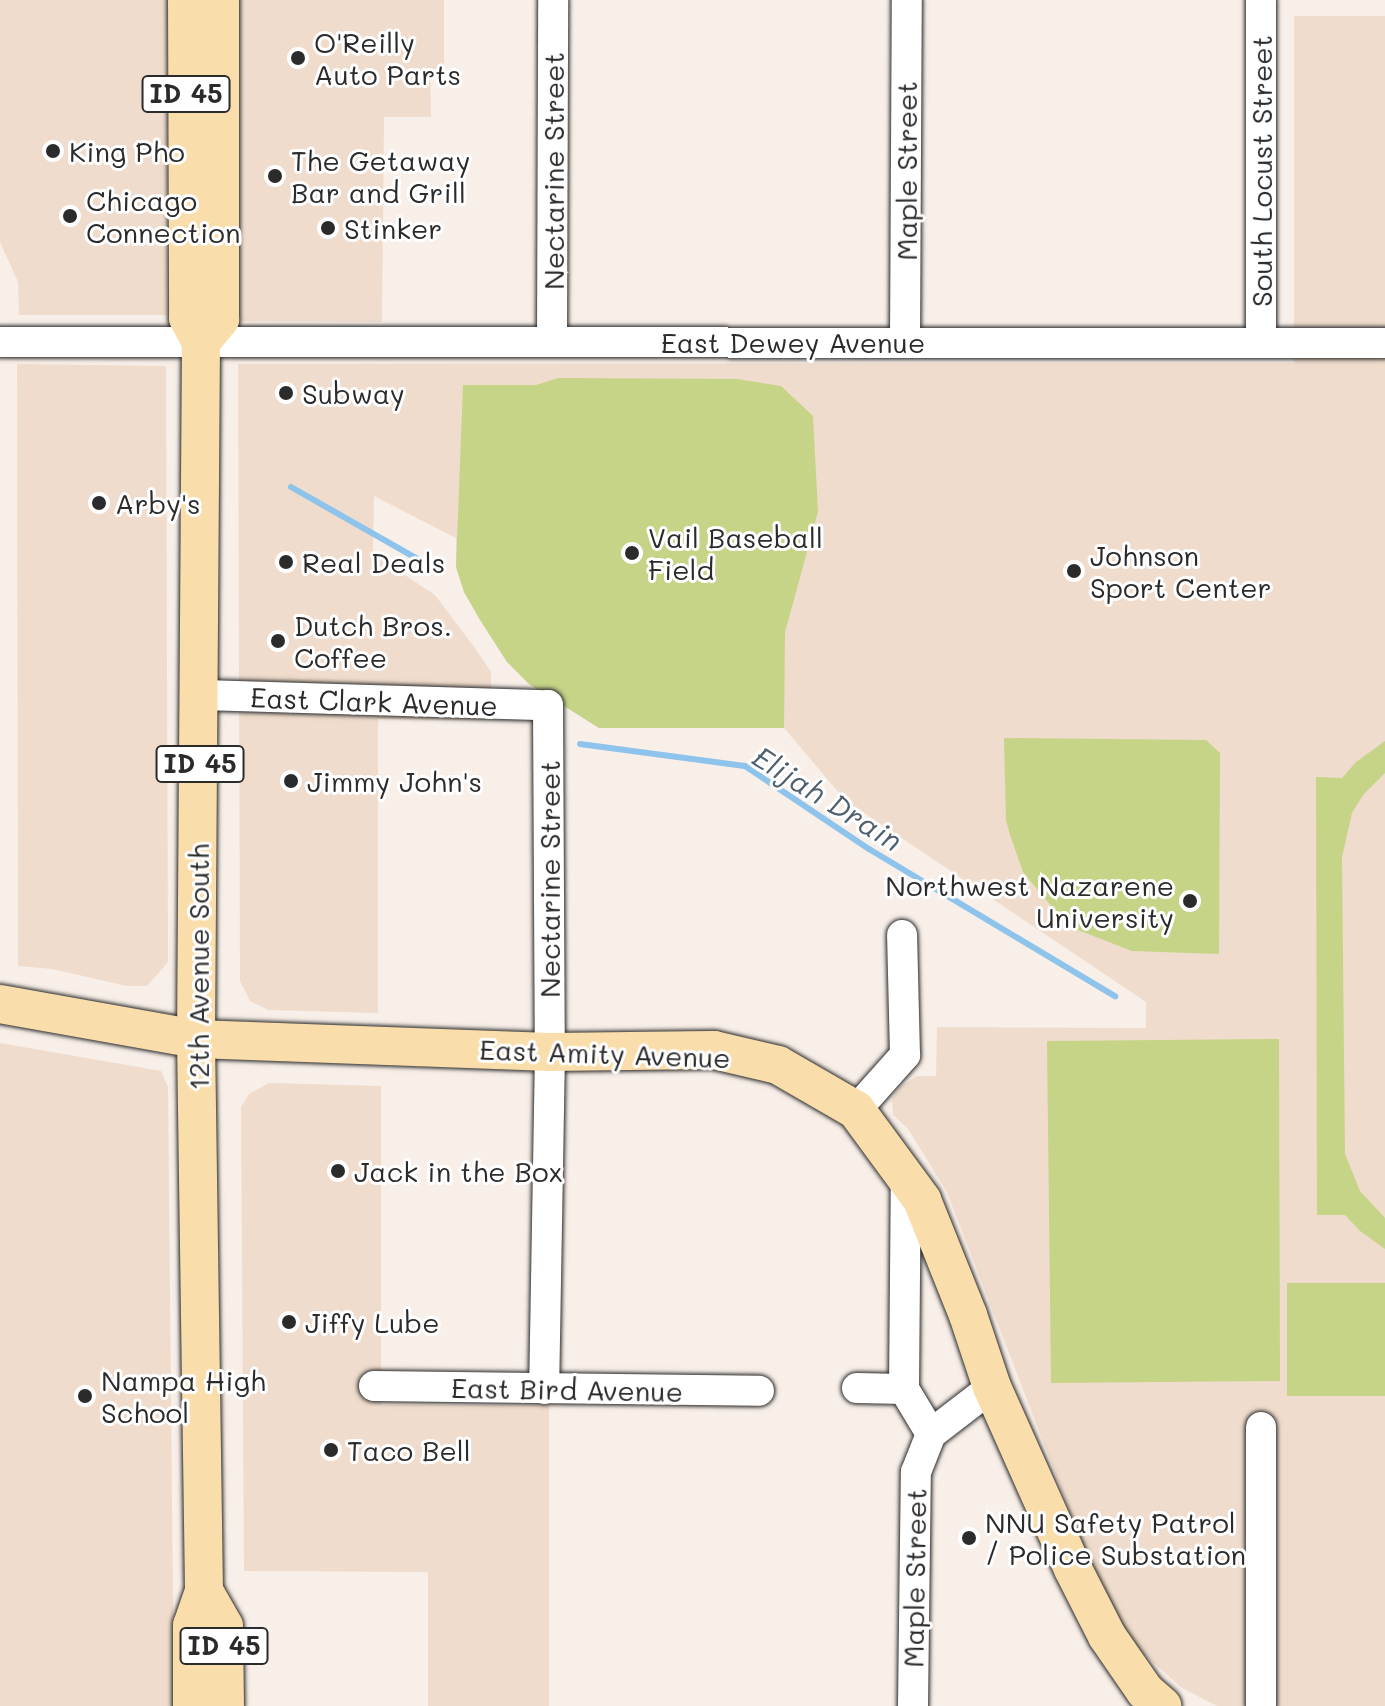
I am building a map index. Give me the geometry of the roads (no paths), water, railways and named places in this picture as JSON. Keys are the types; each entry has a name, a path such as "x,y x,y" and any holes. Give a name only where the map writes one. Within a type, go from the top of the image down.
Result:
{"main road":[{"name":"12th Avenue South","path":"187,0 188,318 201,342 201,695 196,1039 204,1591 192,1625 192,1706"},
{"path":"197,0 202,16 204,103 210,116 219,121"},
{"name":"12th Avenue South","path":"201,342 220,319 220,0"},
{"name":"East Amity Avenue","path":"0,1004 196,1039 550,1052 714,1050 778,1065 856,1110"},
{"path":"856,1110 922,1200 968,1315 992,1387 1073,1569 1107,1636 1158,1705"},
{"name":"12th Avenue South","path":"204,1591 224,1626 225,1706"}],"street":[{"name":"Nectarine Street","path":"552,342 553,0"},
{"name":"Maple Street","path":"905,342 907,0"},
{"name":"South Locust Street","path":"1261,0 1261,343"},
{"name":"East Dewey Avenue","path":"0,342 1385,343"},
{"name":"East Clark Avenue","path":"201,695 548,705"},
{"name":"Nectarine Street","path":"544,1389 550,1052 548,705"},
{"path":"856,1110 905,1055 902,935"},
{"path":"906,1178 904,1389 931,1434 992,1387"},
{"name":"East Bird Avenue","path":"374,1386 759,1391"},
{"path":"857,1388 904,1389"},
{"path":"1261,1427 1261,1706"},
{"name":"Maple Street","path":"913,1706 916,1472 931,1434"}],"waterway":[{"name":"Elijah Drain","path":"291,487 425,563"},
{"name":"Elijah Drain","path":"580,744 745,766 869,849 1115,996"}],"place":[{"name":"O'Reilly Auto Parts","path":"298,58"},
{"name":"King Pho","path":"53,151"},
{"name":"The Getaway Bar and Grill","path":"275,176"},
{"name":"Chicago Connection","path":"70,216"},
{"name":"Stinker","path":"328,228"},
{"name":"Subway","path":"286,393"},
{"name":"Arby's","path":"99,503"},
{"name":"Vail Baseball Field","path":"632,553"},
{"name":"Real Deals","path":"286,562"},
{"name":"Johnson Sport Center","path":"1074,571"},
{"name":"Dutch Bros. Coffee","path":"278,641"},
{"name":"Jimmy John's","path":"291,781"},
{"name":"Northwest Nazarene University","path":"1190,901"},
{"name":"Jack in the Box","path":"338,1171"},
{"name":"Jiffy Lube","path":"289,1322"},
{"name":"Nampa High School","path":"85,1396"},
{"name":"Taco Bell","path":"331,1450"},
{"name":"NNU Safety Patrol / Police Substation","path":"969,1538"}]}
